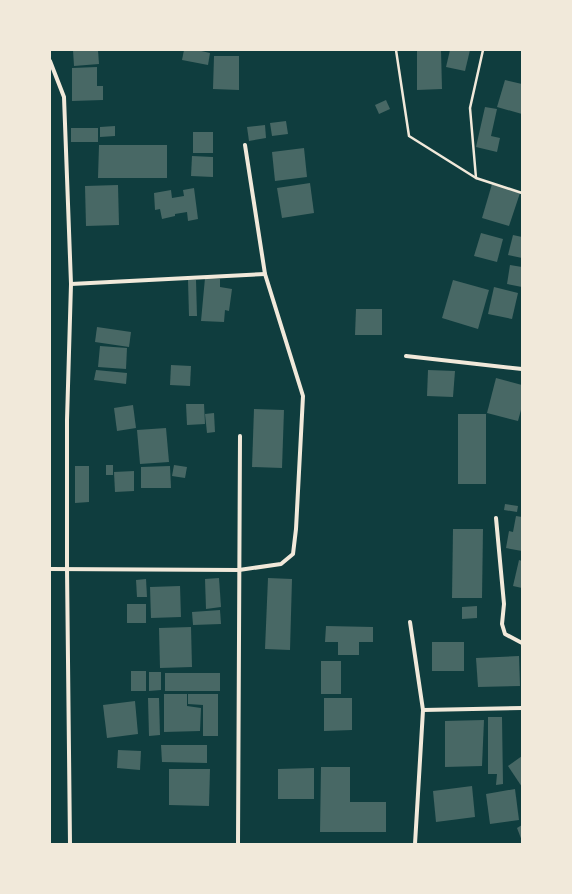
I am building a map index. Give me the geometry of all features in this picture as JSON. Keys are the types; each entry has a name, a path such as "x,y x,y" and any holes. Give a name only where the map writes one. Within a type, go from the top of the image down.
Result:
{"street":[{"path":"50,61 64,97 71,284 67,420 70,844"},
{"path":"50,569 240,570 281,564 294,554 303,396 265,274 245,145"},
{"path":"71,284 265,274"},
{"path":"406,356 522,369"},
{"path":"238,844 240,436"},
{"path":"496,518 504,604 502,624 505,634 522,644"},
{"path":"410,622 423,710 415,844"},
{"path":"423,710 522,708"}],"path":[{"path":"396,50 409,136 476,178 522,193"},
{"path":"476,178 470,108 484,50"}],"building":[{"path":"73,50 98,50 99,64 74,66"},
{"path":"184,50 197,50 210,53 208,65 182,60"},
{"path":"417,50 441,50 442,89 417,90"},
{"path":"450,50 470,50 465,71 446,67"},
{"path":"214,56 239,56 239,90 213,89"},
{"path":"97,67 97,86 103,86 103,100 72,101 72,68"},
{"path":"505,80 522,84 522,114 497,107"},
{"path":"386,100 390,109 379,114 375,105"},
{"path":"485,107 497,109 491,136 500,138 497,152 476,147"},
{"path":"286,121 288,134 272,136 270,123"},
{"path":"265,125 266,138 249,141 247,127"},
{"path":"115,126 115,136 100,137 100,127"},
{"path":"71,128 98,128 98,142 71,142"},
{"path":"193,132 213,132 213,153 193,153"},
{"path":"99,145 167,145 167,178 98,178"},
{"path":"304,148 307,177 275,181 272,152"},
{"path":"192,156 213,157 213,177 191,176"},
{"path":"310,183 314,213 282,218 277,188"},
{"path":"492,184 520,193 509,226 482,218"},
{"path":"118,185 119,225 86,226 85,186"},
{"path":"194,188 198,219 188,221 187,212 175,214 175,216 162,219 160,209 155,210 154,193 171,190 172,198 184,196 183,190"},
{"path":"481,233 503,239 497,262 474,256"},
{"path":"513,235 522,237 522,258 508,255"},
{"path":"510,265 522,267 522,287 507,284"},
{"path":"205,278 220,279 220,287 232,289 229,311 225,310 224,322 201,321"},
{"path":"188,280 196,280 197,316 189,316"},
{"path":"453,280 489,290 478,329 442,318"},
{"path":"494,287 518,293 512,319 488,314"},
{"path":"356,309 382,309 382,335 355,335"},
{"path":"97,327 131,332 129,347 95,342"},
{"path":"100,346 127,348 126,369 98,367"},
{"path":"171,365 191,366 190,386 170,385"},
{"path":"96,370 127,373 126,384 94,380"},
{"path":"428,370 455,371 453,397 427,396"},
{"path":"496,378 522,385 522,406 518,421 487,413"},
{"path":"186,404 204,404 205,424 187,425"},
{"path":"133,405 136,428 117,431 114,408"},
{"path":"254,409 284,410 282,468 252,467"},
{"path":"214,413 215,432 207,433 205,414"},
{"path":"458,414 486,414 486,484 458,484"},
{"path":"166,428 169,462 140,464 137,430"},
{"path":"106,465 113,465 113,475 106,475"},
{"path":"174,465 187,467 185,478 172,476"},
{"path":"75,466 89,466 89,502 75,503"},
{"path":"170,466 171,488 141,488 141,467"},
{"path":"134,471 134,491 115,492 114,472"},
{"path":"505,504 518,506 517,512 504,510"},
{"path":"516,516 522,517 522,551 506,548 509,531 513,532"},
{"path":"453,529 483,529 482,598 452,598"},
{"path":"519,560 522,561 522,588 513,586"},
{"path":"219,578 221,607 206,609 205,579"},
{"path":"268,578 292,579 290,650 265,649"},
{"path":"146,579 147,597 137,597 136,580"},
{"path":"180,586 181,617 151,618 150,587"},
{"path":"127,604 146,604 146,623 127,623"},
{"path":"477,606 477,618 462,619 462,607"},
{"path":"220,610 221,624 193,625 192,612"},
{"path":"326,626 373,627 373,642 359,642 359,655 338,655 338,642 325,642"},
{"path":"191,627 192,667 160,668 159,628"},
{"path":"432,642 464,642 464,671 432,671"},
{"path":"519,656 520,686 478,687 476,658"},
{"path":"321,661 341,661 341,694 321,694"},
{"path":"131,671 146,671 146,691 131,691"},
{"path":"149,672 161,672 161,690 149,691"},
{"path":"165,673 220,673 220,691 165,691"},
{"path":"164,694 187,694 187,706 201,708 200,731 164,732"},
{"path":"188,694 218,694 218,736 203,736 203,705 188,704"},
{"path":"148,698 159,698 160,735 149,736"},
{"path":"324,698 352,698 352,730 324,731"},
{"path":"135,701 138,734 107,738 103,705"},
{"path":"488,717 502,717 503,784 496,785 497,774 488,774"},
{"path":"484,720 482,766 445,767 445,721"},
{"path":"161,745 207,745 207,763 162,762"},
{"path":"118,750 141,751 140,770 117,768"},
{"path":"522,756 522,787 508,766"},
{"path":"321,767 350,767 350,802 386,802 386,832 320,832"},
{"path":"314,768 314,799 278,799 278,769"},
{"path":"169,769 210,769 209,806 169,805"},
{"path":"472,786 475,817 436,822 433,791"},
{"path":"515,789 519,820 490,824 486,794"},
{"path":"522,825 522,841 517,828"}]}
